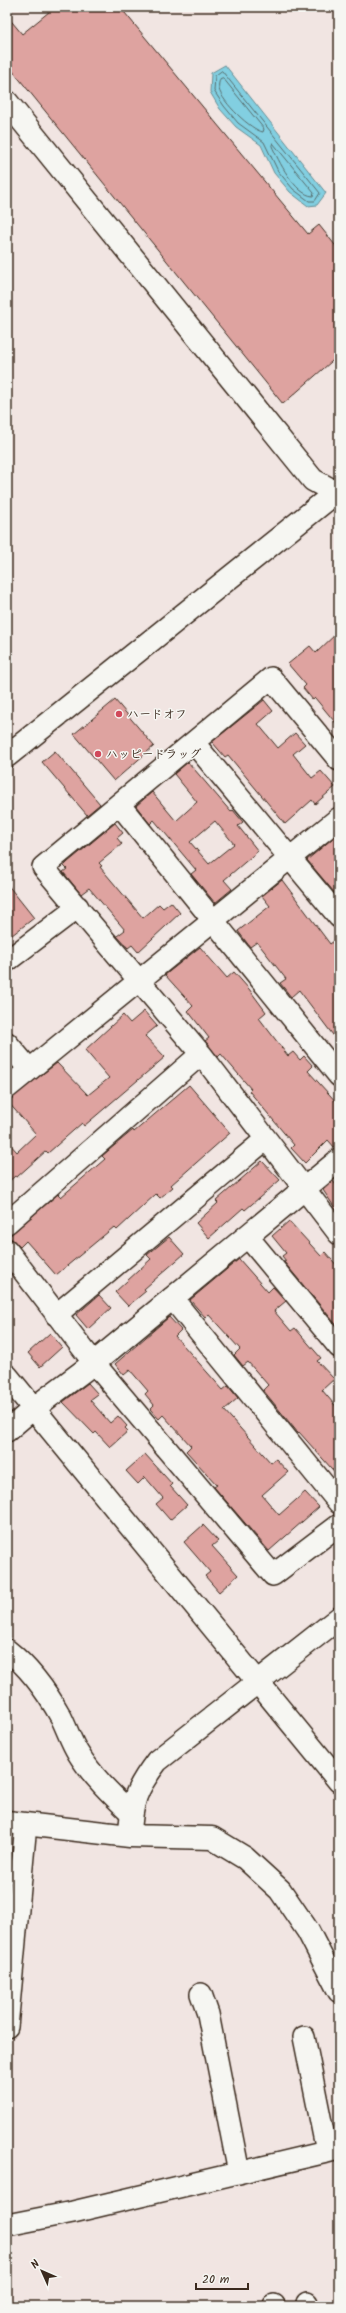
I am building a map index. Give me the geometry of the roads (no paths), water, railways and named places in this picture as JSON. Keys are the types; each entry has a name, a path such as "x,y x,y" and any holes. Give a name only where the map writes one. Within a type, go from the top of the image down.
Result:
{"street":[{"path":"7,102 313,480 338,493 7,756"},
{"path":"339,760 271,678 43,867 201,1054 339,1234"},
{"path":"194,742 339,918"},
{"path":"118,804 339,1076"},
{"path":"7,1088 138,980 214,922 290,857 339,818"},
{"path":"7,961 78,907"},
{"path":"7,1043 29,1069"},
{"path":"7,1223 201,1054"},
{"path":"56,1315 266,1139"},
{"path":"7,1430 94,1362 339,1160"},
{"path":"246,1236 339,1347"},
{"path":"7,1250 94,1362 273,1575 339,1525"},
{"path":"172,1298 339,1503"},
{"path":"7,1376 339,1781"},
{"path":"130,1836 130,1814 140,1784 157,1761 339,1618"},
{"path":"7,1650 18,1659 38,1682 61,1717 78,1753 94,1776 130,1814"},
{"path":"7,2027 16,1823 130,1836 212,1838 245,1858 280,1890 308,1930 339,1991"},
{"path":"201,1994 208,2014 239,2173"},
{"path":"7,2225 239,2173 333,2150 304,2037"}],"water":[{"path":"225,65 326,193 317,205 308,206 290,192 274,173 261,145 236,127 220,109 210,92 211,73"}],"place":[{"name":"ハードオフ","path":"119,714"},
{"name":"ハッピードラッグ","path":"98,754"}]}
